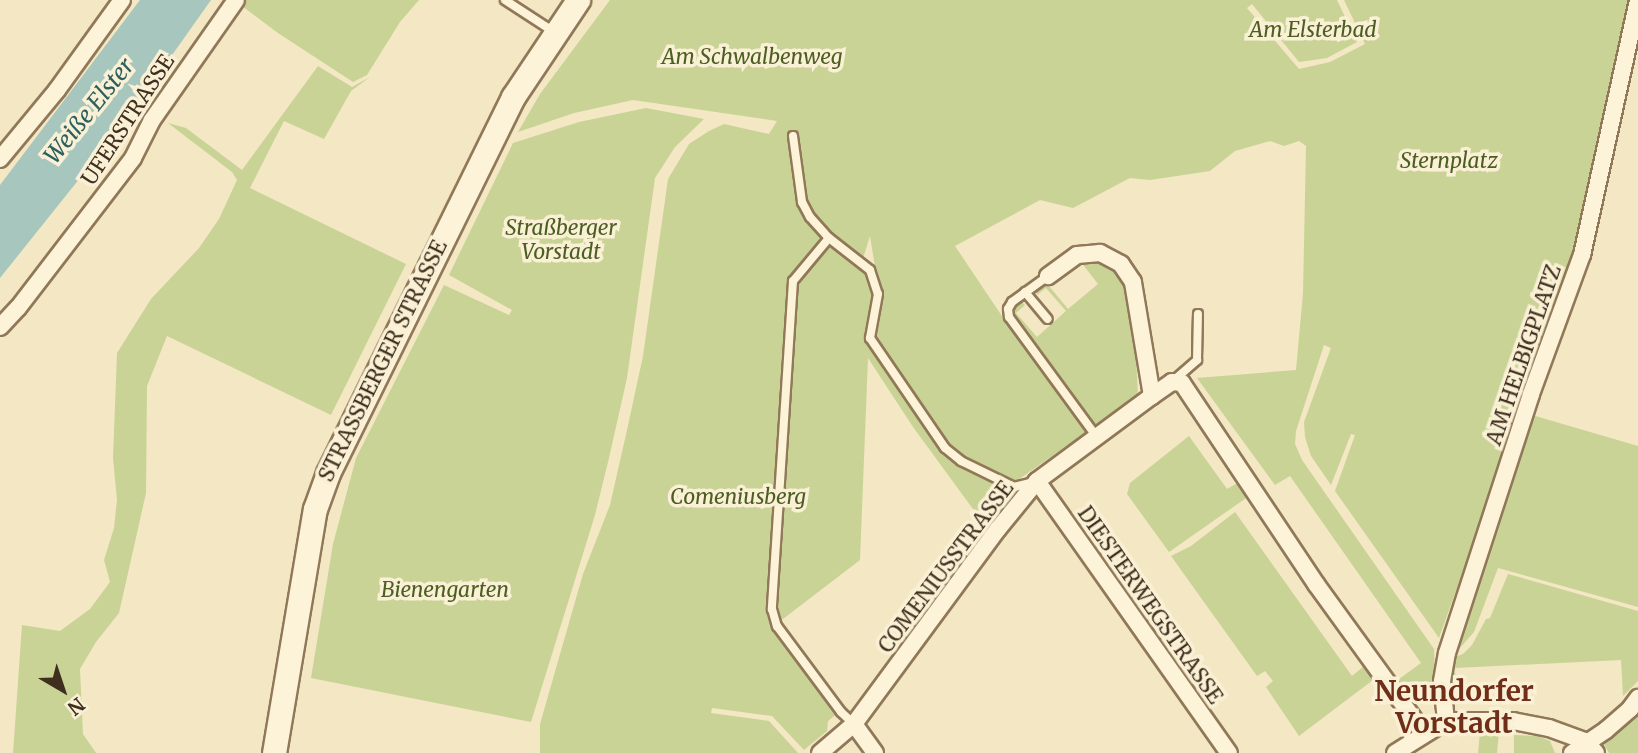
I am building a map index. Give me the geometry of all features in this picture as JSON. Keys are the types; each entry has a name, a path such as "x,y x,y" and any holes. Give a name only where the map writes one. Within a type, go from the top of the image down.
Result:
{"main road":[{"name":"STRASSBERGER STRASSE","path":"274,753 315,509 328,473 513,97 554,32 578,0"}],"street":[{"path":"0,159 57,90 122,0"},
{"name":"UFERSTRASSE","path":"0,327 18,308 133,158 152,120 236,0"},
{"name":"AM HELBIGPLATZ","path":"1446,721 1442,681 1447,653 1531,394 1582,255 1638,0"},
{"path":"1048,276 1077,255 1100,253 1121,264 1133,282 1152,396"},
{"path":"1172,382 1182,383 1316,584 1424,733"},
{"name":"COMENIUSSTRASSE","path":"820,753 854,724 998,529 1037,481 1172,382"},
{"name":"DIESTERWEGSTRASSE","path":"1037,481 1229,753"},
{"path":"1572,753 1591,747 1638,698"},
{"path":"1395,753 1446,721 1513,722 1549,728 1591,747"},
{"path":"854,724 875,753"}],"lane":[{"path":"505,0 554,32"},
{"path":"793,136 802,202 810,217 829,238 870,270 878,294 870,338 945,448 961,461 1014,487 1037,481"},
{"path":"829,238 793,281 772,609 777,626 854,724"},
{"path":"1048,276 1012,302 1008,309 1009,317 1096,436"},
{"path":"1025,292 1048,319"},
{"path":"1172,382 1197,360 1198,314"}],"green space":[{"path":"246,0 419,0 400,22 367,75 353,82 242,6"},
{"path":"610,0 1337,0 1357,42 1327,58 1299,62 1252,4 1247,8 1299,69 1330,62 1365,44 1344,0 1634,0 1569,276 1439,638 1335,491 1355,435 1351,434 1331,485 1311,456 1304,422 1331,348 1324,345 1296,431 1295,444 1302,460 1434,649 1436,697 1426,696 1410,708 1395,682 1421,663 1290,476 1275,485 1197,378 1296,370 1303,293 1306,146 1299,141 1284,146 1270,141 1235,151 1210,171 1150,180 1130,178 1073,208 1040,200 955,246 1018,340 1025,335 1012,314 1020,300 1025,305 1016,313 1037,337 1066,311 1046,288 1037,295 1036,291 1056,276 1058,278 1049,286 1068,309 1098,284 1081,262 1071,269 1073,264 1085,258 1105,261 1122,271 1127,282 1134,319 1138,396 1005,489 981,520 913,427 868,358 860,560 779,622 844,708 828,721 827,731 804,750 772,716 712,708 711,713 769,721 798,753 540,753 540,724 583,574 610,505 627,430 643,356 668,179 689,144 709,131 724,124 769,134 777,121 633,100 574,113 518,132 540,94","holes":["870,236 876,273 868,279 860,268"]},
{"path":"318,66 352,87 370,77 351,91 324,139 284,121 250,188 406,264 331,415 167,336 147,386 146,493 119,613 96,642 80,669 83,734 96,753 13,753 22,625 60,631 90,609 110,582 104,560 114,528 117,500 113,458 117,353 151,299 199,248 219,219 237,180 232,172 168,123 186,128 242,170"},
{"path":"646,108 704,119 675,147 655,178 627,378 609,458 595,515 531,722 311,678 333,544 356,458 444,285 509,315 512,310 449,275 513,143 579,122"},
{"path":"1532,415 1638,446 1638,607 1498,568 1474,632 1459,649 1450,650"},
{"path":"1189,436 1227,489 1239,482 1249,496 1169,552 1127,494 1130,483"},
{"path":"1235,512 1352,676 1363,667 1373,680 1299,736 1266,687 1273,681 1265,671 1257,676 1171,556 1191,546"},
{"path":"1508,574 1638,611 1638,681 1623,696 1621,660 1455,668 1456,691 1447,697 1452,658 1463,654 1472,645 1486,619 1490,618"},
{"path":"1638,710 1638,753 1609,753 1604,744 1605,739"},
{"path":"1480,732 1499,732 1497,753 1478,753"},
{"path":"1514,735 1538,736 1550,741 1555,753 1514,753"}],"water":[{"name":"Weiße Elster","path":"140,0 211,0 124,123 0,278 0,185"}],"district":[{"name":"Neundorfer Vorstadt","path":"1454,707"}],"park label":[{"name":"Am Elsterbad","path":"1313,30"},
{"name":"Am Schwalbenweg","path":"752,57"},
{"name":"Sternplatz","path":"1449,161"},
{"name":"Straßberger Vorstadt","path":"561,240"},
{"name":"Comeniusberg","path":"738,497"},
{"name":"Bienengarten","path":"445,590"}]}
